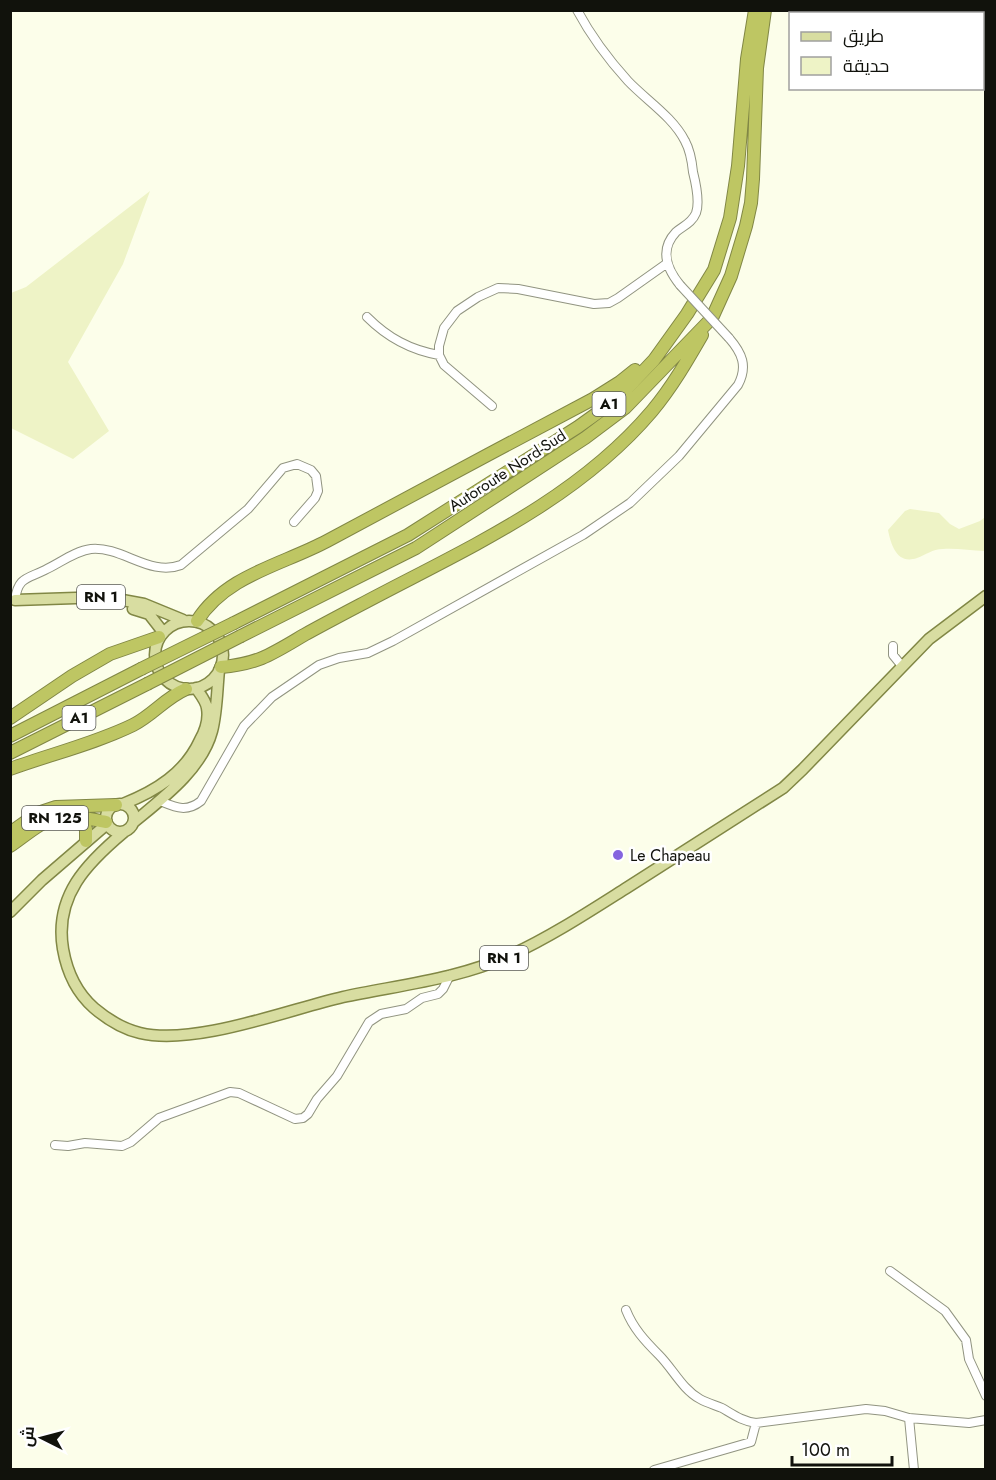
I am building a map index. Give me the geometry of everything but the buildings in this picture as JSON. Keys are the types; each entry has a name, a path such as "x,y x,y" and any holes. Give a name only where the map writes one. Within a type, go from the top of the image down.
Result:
{"highway":[{"name":"Autoroute Nord-Sud","path":"10,736 408,535 578,427 617,399 654,360 687,314 714,270 730,218 738,166 747,59 755,10"},
{"name":"Autoroute Nord-Sud","path":"10,753 416,548 585,438 625,408 712,318 731,276 751,203 757,68 765,10"},
{"path":"197,621 210,603 243,579 315,548 593,399 620,382 650,358 687,314"},
{"path":"220,668 249,664 270,656 304,635 519,521 582,478 604,460 652,411 681,372 712,318"},
{"path":"10,718 72,676 110,654 161,634"},
{"path":"10,769 87,744 132,725 147,717 169,698 191,689"},
{"path":"10,833 38,813 56,807 120,805"},
{"name":"RN 125","path":"10,846 51,819 67,816 109,826"},
{"path":"79,818 86,829 86,841"}],"main road":[{"name":"RN 1","path":"124,832 103,849 81,873 68,898 61,940 64,958 79,992 102,1015 119,1025 139,1033 158,1035 211,1031 321,1003 450,975 510,956 561,929 783,788 929,639 986,596"},
{"name":"RN 1","path":"13,600 106,597 144,604 179,619"},
{"name":"RN 1","path":"13,600 101,604 137,609 153,618 161,634"},
{"path":"109,826 108,811 143,796 179,772 202,736 207,713 205,701 191,689 168,683 160,673 154,655 161,634 179,619 210,603"},
{"path":"109,826 124,832 130,828 199,758 210,738 223,654 220,642 213,631 197,621 179,619"},
{"path":"191,689 210,682 220,668"},
{"path":"120,805 132,811 134,822"},
{"path":"10,912 86,841 109,826"},
{"name":"RN 1","path":"103,849 109,826"}],"street":[{"path":"159,801 183,809 195,806 201,801 235,740 258,711 280,692 320,665 339,658 368,653 385,645 583,535 630,503 679,456 738,385 742,377 743,360 740,352 680,285 666,264 666,254 675,233 688,224 697,211 696,187 686,142 677,128 608,58 577,10"},
{"path":"492,406 444,365 439,355 444,328 457,311 488,291 509,288 602,304 618,298 666,264"},
{"path":"367,317 400,344 439,355"},
{"path":"13,600 17,588 24,579 87,550 105,550 159,568 180,565 248,509 283,468 297,464 311,470 316,476 318,491 315,498 294,522"},
{"path":"893,646 893,655 902,666"},
{"path":"55,1145 68,1146 85,1143 122,1146 131,1142 159,1118 230,1092 238,1093 296,1119 303,1118 337,1076 369,1022 381,1014 406,1009 422,998 438,994 450,975"},
{"path":"890,1271 945,1311 966,1340 969,1359 986,1396"},
{"path":"626,1310 629,1319 647,1344 660,1356 674,1375 699,1398 722,1408 741,1420 756,1423 866,1409 885,1411 909,1418 969,1423 986,1420"},
{"path":"909,1418 914,1470"},
{"path":"654,1470 751,1442 756,1423"}],"green space":[{"path":"150,191 123,264 68,362 109,431 73,459 11,428 11,293 26,287"},
{"path":"910,509 939,513 959,529 985,517 985,551 943,549 917,558 904,559 893,547 888,530 905,511"}],"place":[{"name":"Le Chapeau","path":"618,855"}]}
